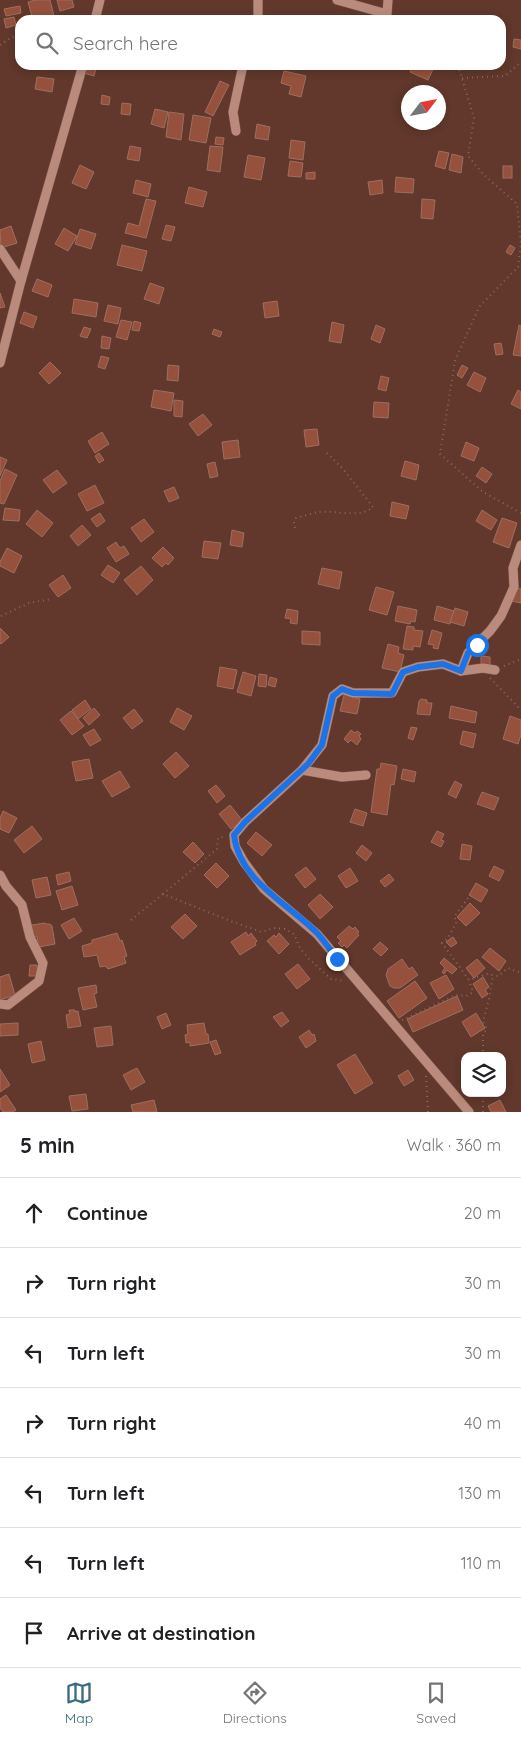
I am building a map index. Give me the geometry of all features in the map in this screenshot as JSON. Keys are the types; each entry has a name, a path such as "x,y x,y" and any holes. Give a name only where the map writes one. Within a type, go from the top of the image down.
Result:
{"street":[{"path":"96,15 100,0"},
{"path":"258,0 258,15"},
{"path":"338,0 387,14 388,0"},
{"path":"0,363 81,70"},
{"path":"236,131 233,112 242,70"},
{"path":"0,249 21,281"},
{"path":"461,671 468,653 490,631 500,616 514,587 513,568 521,545"},
{"path":"469,1112 317,934 264,889 235,846 234,835 245,822 302,770 322,745 333,696 342,689 353,693 392,694 403,672 418,667 443,664 461,671 483,668 494,670"},
{"path":"302,770 342,777 366,775"},
{"path":"0,875 6,886 22,905 30,937 44,963 39,981 8,1006 0,1004"}],"path":[{"path":"0,45 15,36"},
{"path":"462,78 505,76 521,62"},
{"path":"460,70 474,118 468,156 484,175 517,204 521,244 518,267 479,307 454,362 440,454 483,492 521,512"},
{"path":"295,528 294,522 296,518 320,512 348,514 362,512 368,511 373,507 343,469 325,451"},
{"path":"1,616 29,603 51,599"},
{"path":"494,670 521,659"},
{"path":"483,668 496,686 521,710"},
{"path":"131,920 217,849 218,838 234,835"},
{"path":"163,894 262,932 274,928 285,928 294,934 304,953 331,979 359,984"},
{"path":"402,1020 456,995 466,996 473,992 469,980 442,943 448,938 456,921 454,917 468,898"},
{"path":"469,980 487,974 498,976 508,968 521,973"},
{"path":"483,1052 483,1034 487,1029 482,1022 490,999 493,975"},
{"path":"425,1061 428,1112"},
{"path":"483,1097 483,1112"}],"building":[{"path":"50,0 54,15 32,15 28,2"},
{"path":"57,0 72,0 74,7 60,11"},
{"path":"20,6 21,13 6,16 4,9"},
{"path":"14,17 15,25 6,28 4,19"},
{"path":"514,39 521,40 521,49 513,47"},
{"path":"81,70 96,70 94,76 80,72"},
{"path":"411,70 433,70 428,80 410,72"},
{"path":"284,71 306,76 301,97 289,94 291,86 281,83"},
{"path":"37,77 54,79 52,92 35,89"},
{"path":"220,81 229,85 213,116 205,112"},
{"path":"102,95 110,97 109,105 101,104"},
{"path":"122,103 131,104 130,115 121,114"},
{"path":"155,109 168,112 164,128 151,124"},
{"path":"169,112 184,114 181,140 166,137"},
{"path":"193,115 211,118 206,143 189,140"},
{"path":"257,124 270,127 268,140 255,138"},
{"path":"216,137 224,138 223,145 215,144"},
{"path":"291,140 305,142 303,160 289,158"},
{"path":"130,146 141,148 139,161 127,159"},
{"path":"210,146 223,147 220,172 207,170"},
{"path":"439,151 449,153 445,169 435,166"},
{"path":"452,154 463,157 461,173 449,170"},
{"path":"248,155 265,158 261,180 244,177"},
{"path":"290,161 303,163 301,177 288,176"},
{"path":"80,165 94,172 86,189 72,183"},
{"path":"503,166 512,166 512,178 503,178"},
{"path":"315,172 315,179 306,179 306,173"},
{"path":"396,177 414,179 413,193 395,192"},
{"path":"136,180 151,184 148,197 133,193"},
{"path":"382,180 383,193 370,195 368,182"},
{"path":"189,187 207,192 203,207 185,203"},
{"path":"146,199 156,201 146,238 125,233 128,223 139,226"},
{"path":"422,199 435,200 433,219 421,218"},
{"path":"166,225 175,227 171,241 162,239"},
{"path":"11,226 17,243 1,248 0,230"},
{"path":"64,228 77,236 68,251 55,244"},
{"path":"80,229 96,234 91,249 75,244"},
{"path":"122,245 147,251 142,271 117,265"},
{"path":"510,245 515,248 511,255 506,252"},
{"path":"37,279 52,285 48,297 32,291"},
{"path":"150,283 164,288 159,304 144,299"},
{"path":"0,293 5,307 0,308"},
{"path":"74,299 98,303 96,317 72,313"},
{"path":"277,301 279,316 265,318 263,303"},
{"path":"108,305 121,308 118,324 104,321"},
{"path":"24,312 37,317 33,328 20,323"},
{"path":"121,320 132,322 127,340 116,337"},
{"path":"134,321 141,323 139,331 132,330"},
{"path":"332,322 344,325 341,343 329,341"},
{"path":"376,325 385,329 380,343 371,339"},
{"path":"519,325 521,326 521,356 513,355"},
{"path":"84,327 91,329 87,338 80,336"},
{"path":"214,329 222,332 220,337 212,334"},
{"path":"102,336 111,338 109,349 101,348"},
{"path":"501,343 503,354 496,355 494,344"},
{"path":"101,356 109,358 105,369 98,367"},
{"path":"50,362 61,373 49,384 39,373"},
{"path":"168,365 179,366 178,381 167,380"},
{"path":"462,365 468,368 462,378 457,375"},
{"path":"474,372 486,378 480,392 467,385"},
{"path":"381,376 389,378 386,391 378,389"},
{"path":"154,390 174,393 171,411 151,407"},
{"path":"518,390 521,392 521,409 511,404"},
{"path":"174,400 183,401 182,417 174,416"},
{"path":"374,402 389,403 388,418 373,417"},
{"path":"203,414 212,425 198,436 189,424"},
{"path":"317,429 319,445 306,447 304,430"},
{"path":"102,432 109,444 95,453 88,441"},
{"path":"238,440 240,457 224,459 222,442"},
{"path":"466,442 479,448 474,461 461,456"},
{"path":"99,453 104,460 99,463 95,456"},
{"path":"0,457 7,460 0,476"},
{"path":"405,461 419,465 416,480 401,476"},
{"path":"215,462 218,476 210,478 207,464"},
{"path":"482,467 492,474 486,483 476,476"},
{"path":"5,469 17,475 4,504 0,503 0,481"},
{"path":"57,470 67,483 53,493 43,480"},
{"path":"95,485 104,503 87,511 78,494"},
{"path":"174,487 179,498 169,502 164,491"},
{"path":"392,502 409,506 406,519 390,516"},
{"path":"5,508 20,510 19,521 3,520"},
{"path":"37,510 53,523 42,537 26,524"},
{"path":"482,510 497,520 491,530 476,521"},
{"path":"100,513 105,521 97,527 91,519"},
{"path":"502,518 517,523 509,548 493,542"},
{"path":"144,519 154,532 141,542 131,528"},
{"path":"82,525 91,535 78,546 70,536"},
{"path":"232,530 244,533 242,547 230,545"},
{"path":"204,541 221,543 218,559 202,557"},
{"path":"116,542 120,548 124,546 129,554 116,562 107,548"},
{"path":"163,547 174,558 168,565 166,563 162,567 152,558"},
{"path":"7,548 22,556 14,573 0,566"},
{"path":"108,565 120,573 113,583 101,575"},
{"path":"141,566 153,580 137,595 124,580"},
{"path":"322,568 342,572 339,589 318,584"},
{"path":"63,575 71,588 58,597 49,585"},
{"path":"510,586 521,589 521,603 506,600"},
{"path":"376,587 394,592 387,615 369,610"},
{"path":"398,606 417,610 415,622 411,621 410,624 395,621"},
{"path":"437,606 454,611 450,624 434,620"},
{"path":"455,608 468,612 464,626 450,622"},
{"path":"287,609 298,611 297,624 290,623 291,619 285,618"},
{"path":"407,626 414,627 414,630 423,631 420,647 413,646 413,650 403,649"},
{"path":"0,628 9,637 1,644 0,643"},
{"path":"432,630 442,633 438,649 433,648 434,645 428,644"},
{"path":"302,631 320,632 320,645 302,644"},
{"path":"388,644 399,647 398,653 404,655 400,672 382,668"},
{"path":"481,656 490,657 490,666 481,666"},
{"path":"220,667 237,670 233,689 217,686"},
{"path":"243,672 256,676 251,696 237,692"},
{"path":"259,674 267,675 266,687 258,686"},
{"path":"270,677 277,679 275,687 268,685"},
{"path":"344,695 360,699 357,714 340,711"},
{"path":"421,699 427,700 427,703 432,703 430,715 417,714"},
{"path":"85,700 91,709 78,719 72,710"},
{"path":"451,706 477,712 475,723 449,718"},
{"path":"94,708 100,715 89,725 83,718"},
{"path":"177,708 192,716 184,730 170,722"},
{"path":"134,709 143,721 132,729 123,718"},
{"path":"71,711 84,726 72,735 60,720"},
{"path":"510,716 521,720 521,735 518,744 503,739"},
{"path":"411,727 417,728 413,740 408,738"},
{"path":"94,729 101,740 90,746 83,735"},
{"path":"351,730 361,734 359,736 361,739 357,745 351,740 348,743 344,739"},
{"path":"463,731 476,734 473,748 460,744"},
{"path":"176,752 189,766 175,778 163,764"},
{"path":"89,759 93,778 76,781 72,762"},
{"path":"381,763 397,766 394,785 391,784 387,815 371,812 377,769 380,769"},
{"path":"403,769 416,772 414,782 401,779"},
{"path":"120,771 130,787 112,797 102,781"},
{"path":"455,781 462,785 456,798 448,794"},
{"path":"216,785 225,796 217,803 208,791"},
{"path":"482,792 499,798 494,810 477,804"},
{"path":"230,805 242,820 231,829 219,814"},
{"path":"355,809 367,813 363,826 350,822"},
{"path":"3,811 17,818 9,833 0,829 0,818"},
{"path":"32,826 42,839 24,853 14,840"},
{"path":"437,831 444,834 441,840 444,841 441,847 431,842"},
{"path":"256,832 272,845 262,856 247,843"},
{"path":"193,842 204,854 195,863 183,852"},
{"path":"462,844 472,846 470,860 460,859"},
{"path":"362,845 372,853 366,861 356,853"},
{"path":"216,863 229,876 217,888 204,875"},
{"path":"494,866 504,871 499,881 489,876"},
{"path":"306,867 316,879 305,888 295,875"},
{"path":"350,868 358,881 346,888 338,876"},
{"path":"69,872 71,881 58,885 56,875"},
{"path":"389,874 394,880 385,887 380,881"},
{"path":"47,877 51,895 36,898 32,880"},
{"path":"476,883 488,890 481,902 469,895"},
{"path":"72,886 78,905 62,910 56,891"},
{"path":"320,894 333,907 320,919 308,905"},
{"path":"470,903 480,913 466,926 457,917"},
{"path":"185,914 197,926 183,939 171,927"},
{"path":"74,918 82,931 69,939 61,925"},
{"path":"45,923 52,926 55,944 39,947 37,936 34,937 32,925"},
{"path":"349,926 353,929 355,927 359,935 347,948 344,945 342,947 338,943 341,941 337,937"},
{"path":"246,932 248,936 251,933 257,941 256,945 240,955 231,942"},
{"path":"117,933 120,941 122,940 127,956 124,957 126,963 108,969 105,966 100,967 97,955 84,957 82,946 92,943 92,940"},
{"path":"279,933 289,944 279,954 267,941 274,935 276,937"},
{"path":"453,937 457,943 451,947 446,942"},
{"path":"380,942 388,949 381,956 373,949"},
{"path":"490,948 506,961 499,971 482,957"},
{"path":"444,958 457,969 452,974 447,970 444,974 442,972 445,968 440,963"},
{"path":"402,959 409,969 412,967 418,975 400,988 394,988 390,986 386,975 388,969"},
{"path":"477,959 485,968 474,978 466,968"},
{"path":"298,964 310,979 297,989 285,974"},
{"path":"30,965 37,965 37,976 29,976"},
{"path":"9,974 15,995 0,1000 0,977"},
{"path":"446,975 454,989 439,999 430,983"},
{"path":"483,977 489,987 485,990 488,994 482,998 473,984"},
{"path":"415,981 427,998 399,1018 387,1001"},
{"path":"96,985 97,993 94,994 97,1007 83,1010 78,988"},
{"path":"457,996 463,1010 413,1032 407,1019"},
{"path":"69,1010 78,1011 81,1026 68,1028 66,1015 70,1014"},
{"path":"282,1012 289,1021 281,1027 273,1017"},
{"path":"166,1013 171,1025 162,1029 157,1017"},
{"path":"476,1013 485,1028 471,1037 462,1022"},
{"path":"18,1023 18,1035 0,1036 0,1024"},
{"path":"204,1023 209,1043 190,1046 190,1042 186,1043 187,1025"},
{"path":"111,1026 113,1045 97,1047 94,1028"},
{"path":"309,1030 312,1035 314,1034 316,1041 306,1048 299,1037"},
{"path":"216,1040 221,1053 215,1055 210,1042"},
{"path":"41,1041 45,1060 32,1063 28,1044"},
{"path":"355,1054 373,1083 355,1094 337,1065"},
{"path":"137,1068 145,1082 131,1090 123,1075"},
{"path":"0,1069 10,1085 0,1092"},
{"path":"408,1070 414,1080 404,1086 398,1076"},
{"path":"86,1094 88,1109 72,1111 69,1096"},
{"path":"6,1095 16,1110 13,1112 3,1112 0,1108 0,1099"},
{"path":"154,1100 157,1112 133,1112 131,1105"},
{"path":"500,1100 506,1112 491,1112 488,1106"}],"route":[{"path":"337,959 317,934 264,889 235,846 234,835 245,822 308,764 322,745 333,696 342,689 353,693 392,694 403,672 418,667 443,664 461,671 468,653 477,645"}]}
